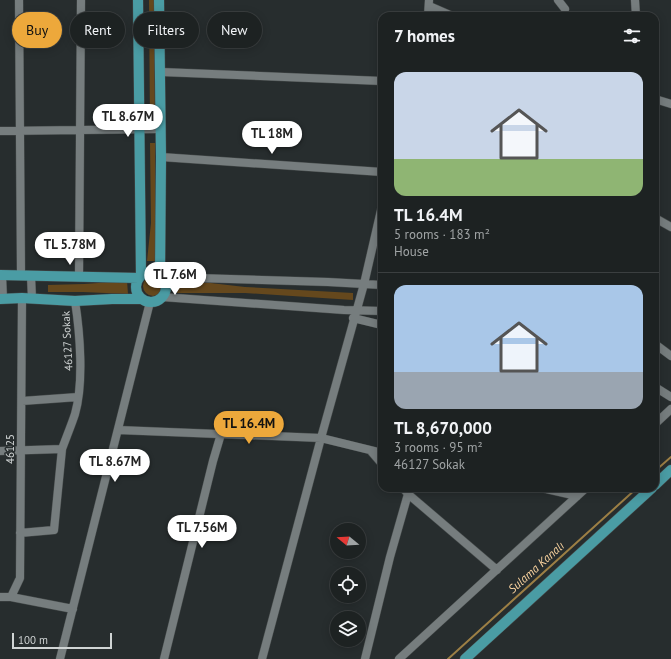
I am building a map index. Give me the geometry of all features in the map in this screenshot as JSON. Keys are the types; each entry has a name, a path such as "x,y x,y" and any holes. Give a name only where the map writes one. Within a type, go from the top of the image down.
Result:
{"main road":[{"path":"138,0 140,277 136,287 138,296 146,301"},
{"path":"1,299 75,301 112,299 146,301 158,300 162,297 166,289 166,285 161,276 161,72 159,0"},
{"path":"1,275 140,277 150,272 161,276"},
{"path":"659,481 671,470"},
{"path":"465,659 648,492"}],"street":[{"name":"46125","path":"11,597 20,578 22,401 27,299 20,131 20,0"},
{"path":"78,277 81,0"},
{"path":"558,0 565,10"},
{"path":"636,0 636,12"},
{"path":"429,3 445,12"},
{"path":"161,72 378,81"},
{"path":"659,100 671,104"},
{"path":"0,131 161,129"},
{"path":"161,157 378,172"},
{"path":"659,220 671,227"},
{"path":"262,659 354,314 364,284 378,223"},
{"path":"1,275 1,299"},
{"path":"161,276 378,286"},
{"path":"162,297 354,314 378,312"},
{"name":"46127 Sokak","path":"20,533 54,530 62,449 75,414 78,397 80,362 75,301"},
{"path":"60,659 118,430 146,301"},
{"path":"354,314 378,323"},
{"path":"659,347 671,356"},
{"path":"659,389 669,396"},
{"path":"659,393 669,396"},
{"path":"22,401 78,397"},
{"path":"659,420 671,409"},
{"path":"118,430 321,438 378,452"},
{"path":"164,659 221,434"},
{"path":"0,451 21,452 62,449"},
{"path":"370,450 378,459"},
{"path":"365,659 406,492"},
{"path":"407,492 497,570"},
{"path":"560,492 578,496"},
{"path":"399,659 582,492"},
{"path":"0,597 11,597 73,609"}],"shaded area":[{"path":"149,0 154,0 154,12 149,12"},
{"path":"149,48 154,48 155,125 150,125"},
{"path":"150,143 155,143 155,203 159,261 147,261 151,223"},
{"path":"153,276 160,279 163,286 160,293 153,296 146,293 143,286 146,279"},
{"path":"176,279 245,287 353,293 353,300 245,293 177,293 178,285"},
{"path":"127,281 128,294 48,292 48,285"}],"waterway":[{"name":"Sulama Kanalı","path":"659,468 671,457"},
{"name":"Sulama Kanalı","path":"448,659 633,492"}]}
